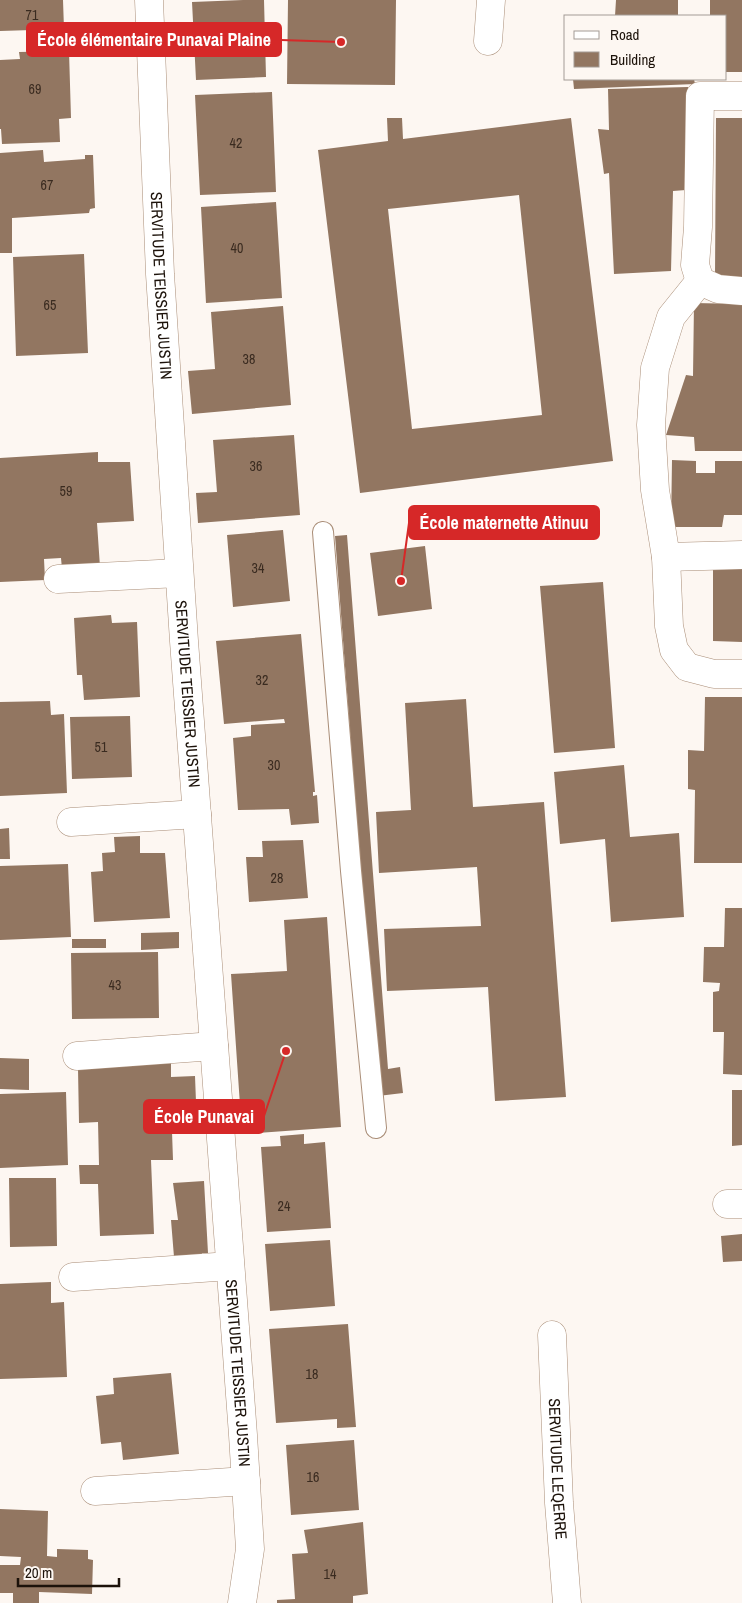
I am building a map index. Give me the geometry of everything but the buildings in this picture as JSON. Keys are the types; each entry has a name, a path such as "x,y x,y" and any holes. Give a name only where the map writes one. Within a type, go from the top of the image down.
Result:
{"street":[{"name":"SERVITUDE TEISSIER JUSTIN","path":"149,0 160,274 179,573 246,1480 250,1549 242,1603"},
{"path":"488,40 490,0"},
{"path":"742,96 700,96 698,227 695,265 700,281 718,289 742,291"},
{"path":"700,281 671,317 655,368 651,425 655,490 666,557 668,626 674,650 687,667 714,674 742,674"},
{"path":"666,557 742,555"},
{"path":"58,580 179,573"},
{"path":"71,822 197,814"},
{"path":"77,1056 214,1046"},
{"name":"SERVITUDE TEISSIER JUSTIN","path":"72,1277 230,1266"},
{"name":"SERVITUDE LEQERRE","path":"552,1335 559,1503 567,1603"},
{"name":"SERVITUDE TEISSIER JUSTIN","path":"94,1491 246,1480"}],"lane":[{"path":"323,532 351,871 376,1128"}],"place":[{"name":"École élémentaire Punavai Plaine","path":"341,42"},
{"name":"École maternette Atinuu","path":"401,581"},
{"name":"École Punavai","path":"286,1051"}]}
